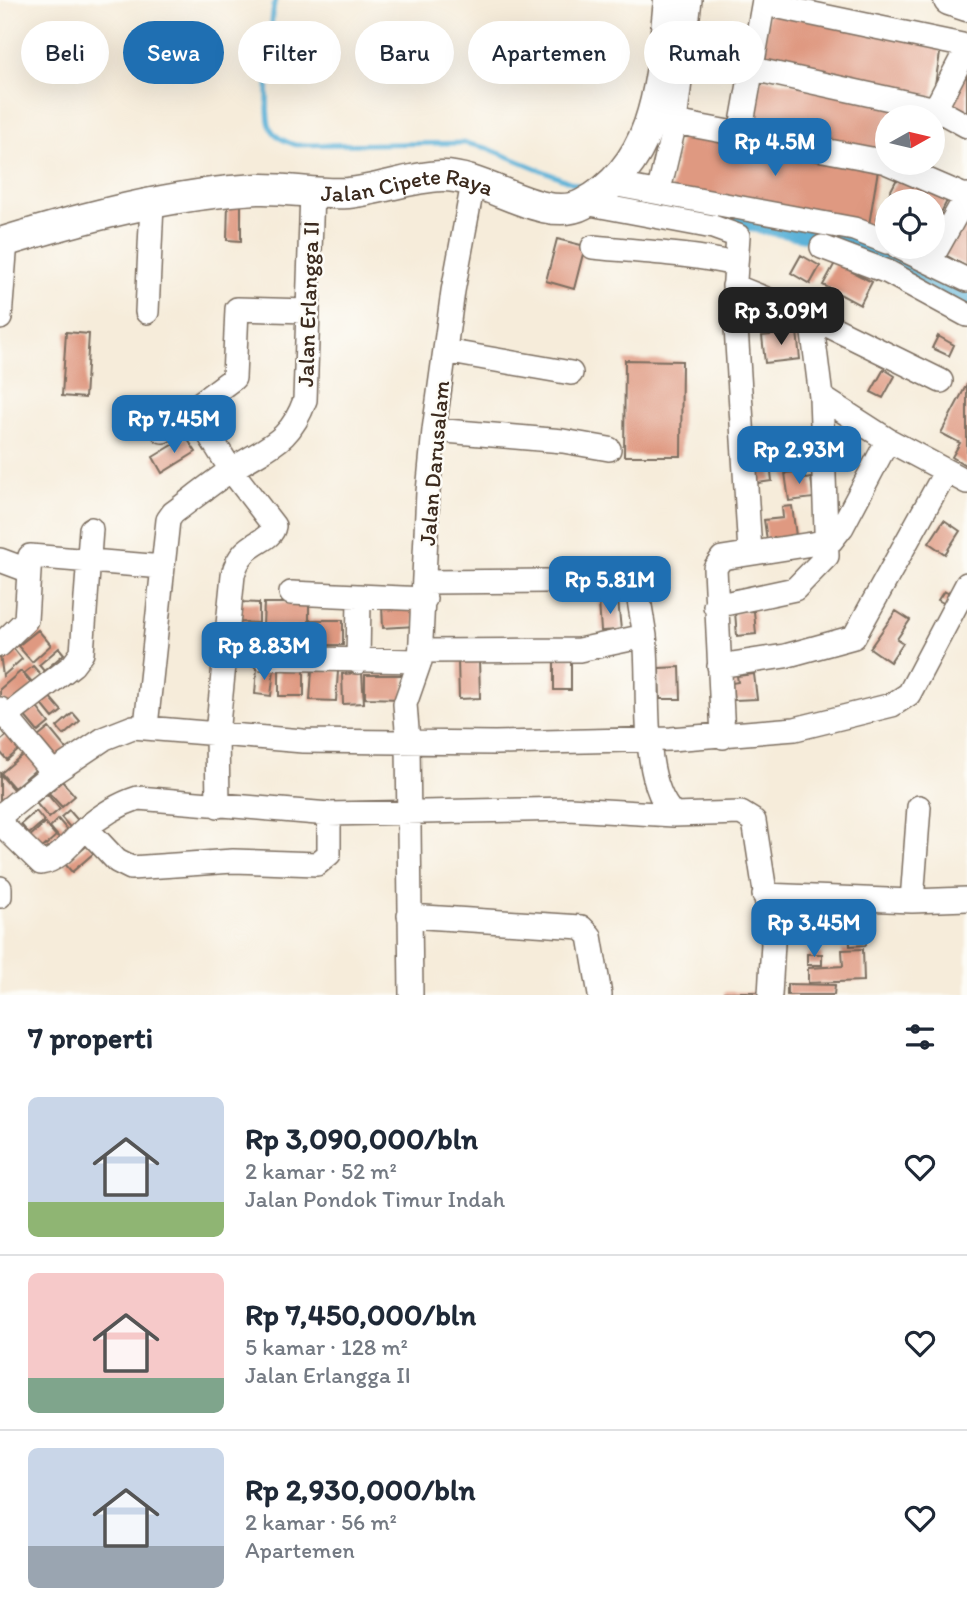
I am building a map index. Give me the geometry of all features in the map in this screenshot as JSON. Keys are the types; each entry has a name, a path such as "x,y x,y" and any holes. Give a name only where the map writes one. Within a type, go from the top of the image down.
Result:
{"main road":[{"name":"Jalan Cipete Raya","path":"3,242 152,204 234,191 345,193 443,176 562,211 585,203 612,184 632,161 648,134 660,77 669,0"},
{"path":"948,0 967,6"}],"street":[{"path":"659,190 675,122 690,0"},
{"path":"761,21 764,3 870,23 962,45 967,51 937,105"},
{"path":"764,72 900,105"},
{"path":"740,134 750,84"},
{"path":"945,118 967,126"},
{"path":"675,122 875,160"},
{"path":"920,175 967,196 930,261"},
{"name":"Jalan Darusalam","path":"411,995 408,743 405,704 421,656 426,591 425,533 434,430 444,351 473,183"},
{"path":"612,184 659,190 854,229 875,237"},
{"name":"Jalan Erlangga II","path":"146,726 166,529 173,513 231,470 284,439 300,414 305,400 313,191"},
{"path":"585,203 732,232 738,236 734,275 750,552"},
{"path":"147,312 152,204"},
{"path":"0,318 3,242"},
{"path":"593,247 666,256 697,256 941,382"},
{"path":"822,247 888,272 967,315"},
{"path":"925,259 967,280"},
{"path":"163,431 234,378 237,309 307,311"},
{"path":"715,606 795,589 824,561 827,543 821,397 811,317"},
{"path":"444,351 571,373"},
{"path":"821,397 888,440 967,482"},
{"path":"193,409 231,470 270,519 274,531 243,551 236,560 217,734 218,806"},
{"path":"434,430 563,441 609,449"},
{"path":"723,737 715,606 716,568 722,558 827,543 842,527 888,440"},
{"path":"719,666 785,656 854,637 946,471"},
{"path":"52,773 3,713 73,665 82,653 91,529"},
{"path":"0,645 26,620 28,560 34,555 163,567"},
{"path":"0,560 27,570"},
{"path":"291,593 359,597 546,580"},
{"path":"0,816 52,773 117,732 146,726 303,741 408,743 650,740 723,737 795,729 900,702 915,685 967,584"},
{"path":"358,662 359,597"},
{"path":"639,600 645,636 650,740 655,777 663,804 674,815"},
{"path":"263,658 358,662 421,656 579,650 645,636"},
{"path":"0,823 41,863 53,861 86,828 126,802 138,798 329,814 407,810 569,809 674,815 741,813 754,821 772,943 770,995"},
{"path":"912,901 919,807"},
{"path":"86,828 117,861 131,868 233,861 317,864 329,854 329,814"},
{"path":"0,888 0,896"},
{"path":"764,895 912,901 967,899"},
{"path":"409,916 581,927 590,936 600,995"}],"building":[{"path":"768,13 942,41 933,97 764,69 764,37"},
{"path":"967,71 967,119 947,108"},
{"path":"764,79 905,104 875,105 875,156 751,133 760,84 764,84"},
{"path":"681,131 875,163 875,175 877,175 869,225 671,192"},
{"path":"899,175 904,175 930,189 892,189"},
{"path":"228,202 241,202 241,241 227,240"},
{"path":"967,207 967,267 945,255 945,244"},
{"path":"557,239 585,246 574,289 546,281"},
{"path":"801,255 820,266 810,284 791,273"},
{"path":"835,263 872,282 860,305 823,285"},
{"path":"66,332 89,334 85,398 62,396"},
{"path":"797,332 800,359 765,363 762,336"},
{"path":"938,336 954,345 949,356 932,348"},
{"path":"625,360 682,361 681,456 624,456"},
{"path":"884,369 895,376 883,398 871,392"},
{"path":"967,384 967,466 952,457 960,443 941,433"},
{"path":"186,437 196,452 162,473 153,457"},
{"path":"769,455 772,481 750,484 747,458"},
{"path":"804,471 805,479 811,478 814,498 789,501 785,473"},
{"path":"792,506 796,536 767,540 764,520 783,518 782,507"},
{"path":"944,520 960,531 945,554 929,543"},
{"path":"944,591 953,596 947,605 938,600"},
{"path":"618,600 621,630 601,631 599,602"},
{"path":"238,602 259,603 259,623 237,622"},
{"path":"264,603 309,603 309,627 263,626"},
{"path":"414,603 415,626 383,628 382,605"},
{"path":"754,611 756,634 737,636 735,612"},
{"path":"896,611 910,620 897,639 903,643 890,662 870,648"},
{"path":"311,620 343,620 343,645 310,645"},
{"path":"38,630 51,645 32,662 18,646"},
{"path":"11,645 22,659 3,676 0,654"},
{"path":"59,648 64,654 44,671 39,665"},
{"path":"554,657 571,657 571,690 554,690"},
{"path":"479,659 480,698 459,699 458,660"},
{"path":"33,666 41,675 33,683 24,673"},
{"path":"680,667 681,699 660,699 659,668"},
{"path":"257,668 274,669 271,696 255,694"},
{"path":"279,669 304,669 304,696 279,696"},
{"path":"312,670 338,671 336,701 310,700"},
{"path":"21,671 34,687 9,709 0,697 0,689"},
{"path":"362,673 364,703 343,704 342,674"},
{"path":"754,674 757,699 734,700 732,683 738,682 737,676"},
{"path":"365,675 404,675 404,699 365,698"},
{"path":"48,695 62,711 53,718 40,702"},
{"path":"35,705 49,723 38,732 24,715"},
{"path":"73,713 80,721 64,735 57,727"},
{"path":"49,728 67,750 57,759 38,737"},
{"path":"9,734 21,748 7,760 0,752 0,741"},
{"path":"27,751 40,766 14,788 1,773"},
{"path":"0,774 17,794 0,808"},
{"path":"62,781 75,796 62,807 49,793"},
{"path":"47,794 60,809 49,818 36,803"},
{"path":"69,810 82,825 74,832 61,817"},
{"path":"36,811 44,821 29,834 21,824"},
{"path":"58,819 70,833 61,840 50,827"},
{"path":"45,823 56,836 39,851 28,838"},
{"path":"89,844 95,852 72,872 65,864"},
{"path":"865,926 866,945 850,946 849,927"},
{"path":"863,949 864,981 808,983 808,968 843,966 842,950"},
{"path":"807,954 822,954 822,965 807,965"},
{"path":"787,984 835,985 834,995 787,995"},
{"path":"724,992 767,992 767,995 724,995"}],"waterway":[{"path":"275,0 270,44 268,118 270,126 281,138 296,145 465,143 487,148 585,188"},
{"path":"643,203 848,241 882,253 967,301"}]}
